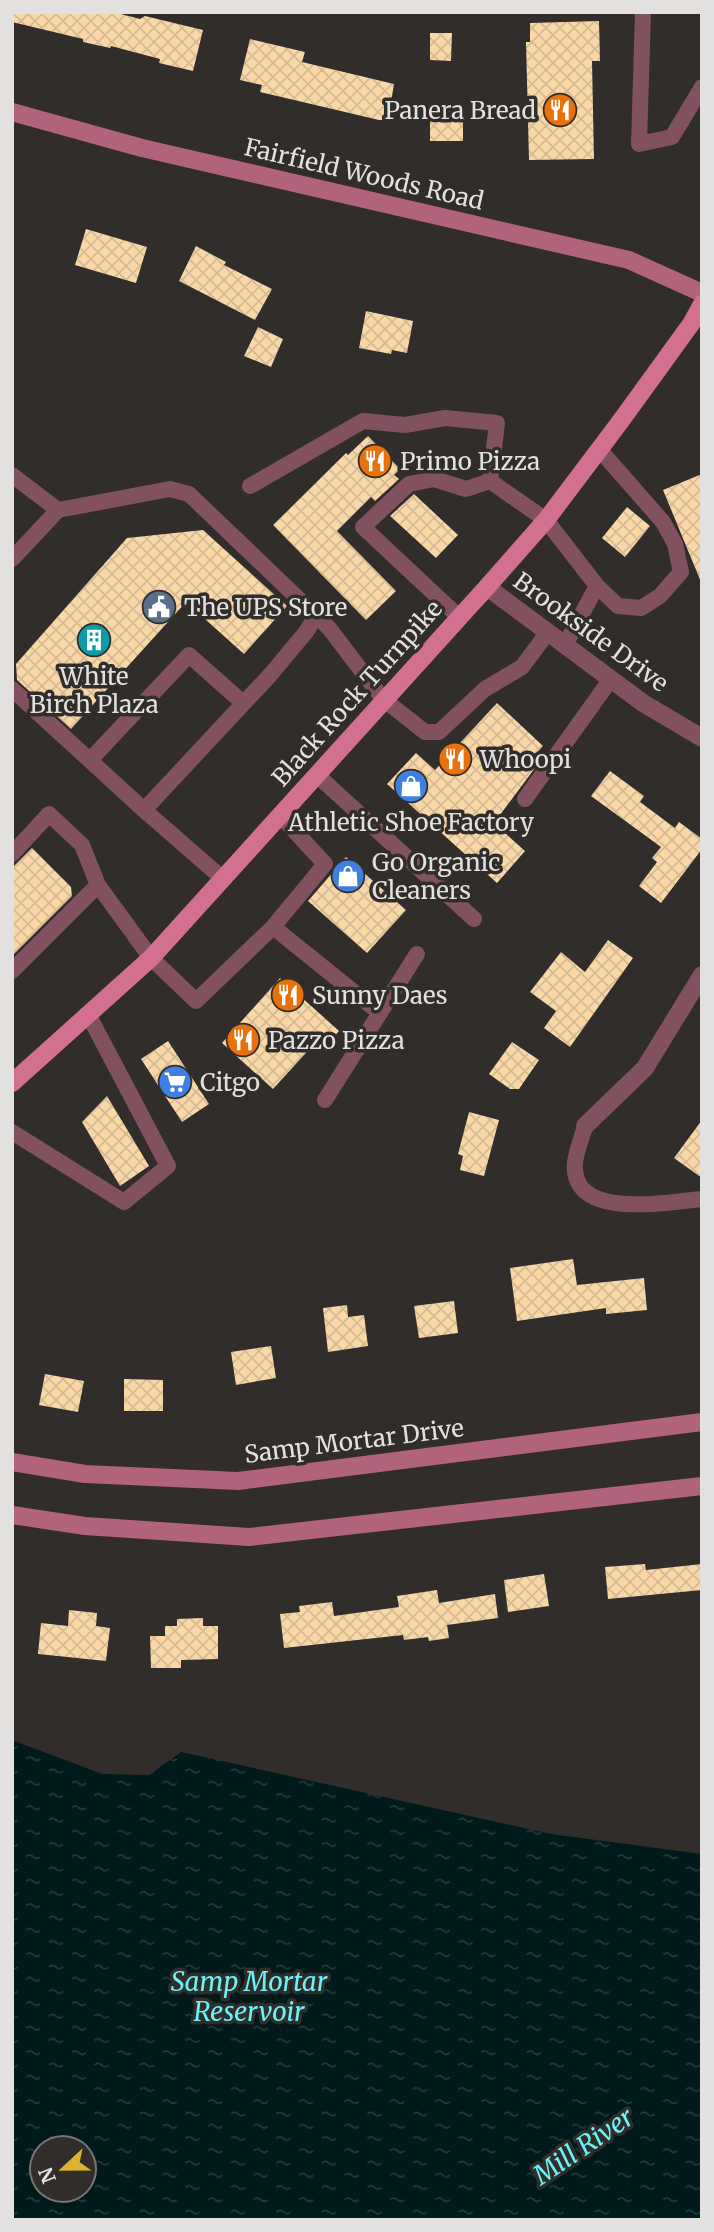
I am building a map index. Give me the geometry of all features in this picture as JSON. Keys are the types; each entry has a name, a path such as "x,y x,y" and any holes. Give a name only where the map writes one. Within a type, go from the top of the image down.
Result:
{"main road":[{"name":"Fairfield Woods Road","path":"12,113 142,148 629,260 702,293"},
{"name":"Black Rock Turnpike","path":"12,1083 151,958 487,587 546,520 691,324 702,304"},
{"name":"Samp Mortar Drive","path":"12,1462 85,1474 239,1481 702,1422"},
{"path":"12,1515 85,1526 249,1537 702,1486"}],"street":[{"name":"Brookside Drive","path":"487,587 643,703 702,738"},
{"path":"584,1126 645,1068 702,975"}],"lane":[{"path":"643,12 639,144 672,136 702,87"},
{"path":"250,486 363,421 405,425 444,418 497,424 490,481"},
{"path":"490,481 546,520 597,586 618,606 640,608 660,596 681,572 675,544 663,522 599,449"},
{"path":"12,475 58,510"},
{"path":"459,617 363,527 409,484 434,479 466,489 490,481"},
{"path":"12,559 58,510 170,489 189,494 329,628 383,699 425,732 430,733 439,732 485,689 516,671 548,632"},
{"path":"565,645 597,586"},
{"path":"144,810 306,632 316,616"},
{"path":"90,760 189,655 243,703"},
{"path":"525,799 611,679"},
{"path":"12,689 222,878"},
{"path":"317,775 474,919"},
{"path":"12,854 49,814 82,845 98,885 151,958 196,1001 273,927 324,864 280,815"},
{"path":"12,971 98,885"},
{"path":"273,927 380,1013"},
{"path":"325,1100 417,954"},
{"path":"12,1132 124,1202 168,1166 89,1016"},
{"path":"584,1126 575,1164 578,1182 586,1193 604,1202 640,1205 702,1199"}],"water":[{"name":"Samp Mortar Reservoir","path":"12,1740 102,1774 149,1775 181,1752 551,1834 702,1854 702,2220 12,2220"}],"building":[{"path":"12,12 113,12 140,19 145,16 203,30 193,71 159,63 160,59 111,46 110,48 83,42 83,39 12,22"},
{"name":"Panera Bread","path":"599,21 600,61 592,61 594,159 529,160 526,42 530,42 530,23"},
{"path":"430,33 452,33 451,61 430,60"},
{"path":"250,39 305,52 302,62 394,84 388,120 260,92 262,85 240,80"},
{"path":"430,106 463,106 463,141 430,141"},
{"path":"86,229 147,247 136,283 75,265"},
{"path":"196,246 226,262 224,265 272,289 255,320 179,281"},
{"path":"366,311 413,321 407,353 392,350 391,354 359,348"},
{"path":"258,327 283,339 271,367 244,356"},
{"path":"368,436 400,469 394,475 399,479 375,501 371,497 337,531 396,591 366,620 273,525 346,453 348,455"},
{"path":"702,474 702,582 701,582 663,490"},
{"path":"414,494 458,535 436,558 390,516"},
{"path":"627,507 650,526 625,557 602,538"},
{"name":"White Birch Plaza","path":"203,530 287,606 244,654 186,602 71,729 17,680 16,664 127,538"},
{"path":"497,703 543,746 532,758 538,764 494,823 525,851 497,883 387,784 416,753 435,770"},
{"path":"610,771 644,796 640,802 675,828 679,822 702,839 702,849 661,903 639,886 657,862 652,858 661,847 591,796"},
{"path":"32,848 71,887 72,896 12,956 12,868"},
{"path":"346,857 406,910 367,953 308,901"},
{"path":"608,940 633,958 570,1047 544,1028 556,1011 530,992 561,952 585,972"},
{"path":"280,978 339,1031 322,1050 315,1043 273,1089 222,1043"},
{"name":"Citgo","path":"168,1041 209,1104 182,1122 141,1059"},
{"path":"512,1042 539,1060 519,1089 510,1089 489,1074"},
{"path":"107,1096 149,1166 120,1186 82,1122"},
{"path":"469,1112 499,1120 484,1176 460,1170 463,1156 458,1154"},
{"path":"702,1120 702,1178 674,1158"},
{"path":"573,1259 577,1285 644,1278 647,1310 606,1314 606,1308 517,1321 510,1268"},
{"path":"454,1301 458,1333 419,1338 414,1306"},
{"path":"347,1305 348,1317 364,1315 368,1346 328,1352 323,1308"},
{"path":"271,1346 276,1378 236,1385 231,1352"},
{"path":"45,1374 84,1381 78,1412 39,1405"},
{"path":"124,1379 163,1380 163,1411 124,1411"},
{"path":"645,1564 646,1570 702,1564 702,1590 608,1599 605,1567"},
{"path":"544,1574 549,1606 508,1612 504,1580"},
{"path":"437,1590 439,1603 495,1594 498,1618 447,1625 449,1638 429,1641 428,1637 404,1640 403,1635 284,1648 280,1614 300,1612 299,1606 332,1602 334,1616 399,1607 397,1596"},
{"path":"69,1610 97,1613 96,1626 110,1628 106,1661 38,1654 41,1623 68,1626"},
{"path":"203,1618 203,1626 218,1626 218,1659 181,1660 181,1668 151,1668 150,1636 165,1636 165,1626 177,1626 177,1619"}],"place":[{"name":"Panera Bread","path":"560,110"},
{"name":"Primo Pizza","path":"375,461"},
{"name":"The UPS Store","path":"159,607"},
{"name":"White Birch Plaza","path":"94,640"},
{"name":"Whoopi","path":"455,759"},
{"name":"Athletic Shoe Factory","path":"411,786"},
{"name":"Go Organic Cleaners","path":"348,876"},
{"name":"Sunny Daes","path":"288,995"},
{"name":"Pazzo Pizza","path":"243,1040"},
{"name":"Citgo","path":"175,1082"}],"water label":[{"name":"Mill River","path":"583,2146"}]}
